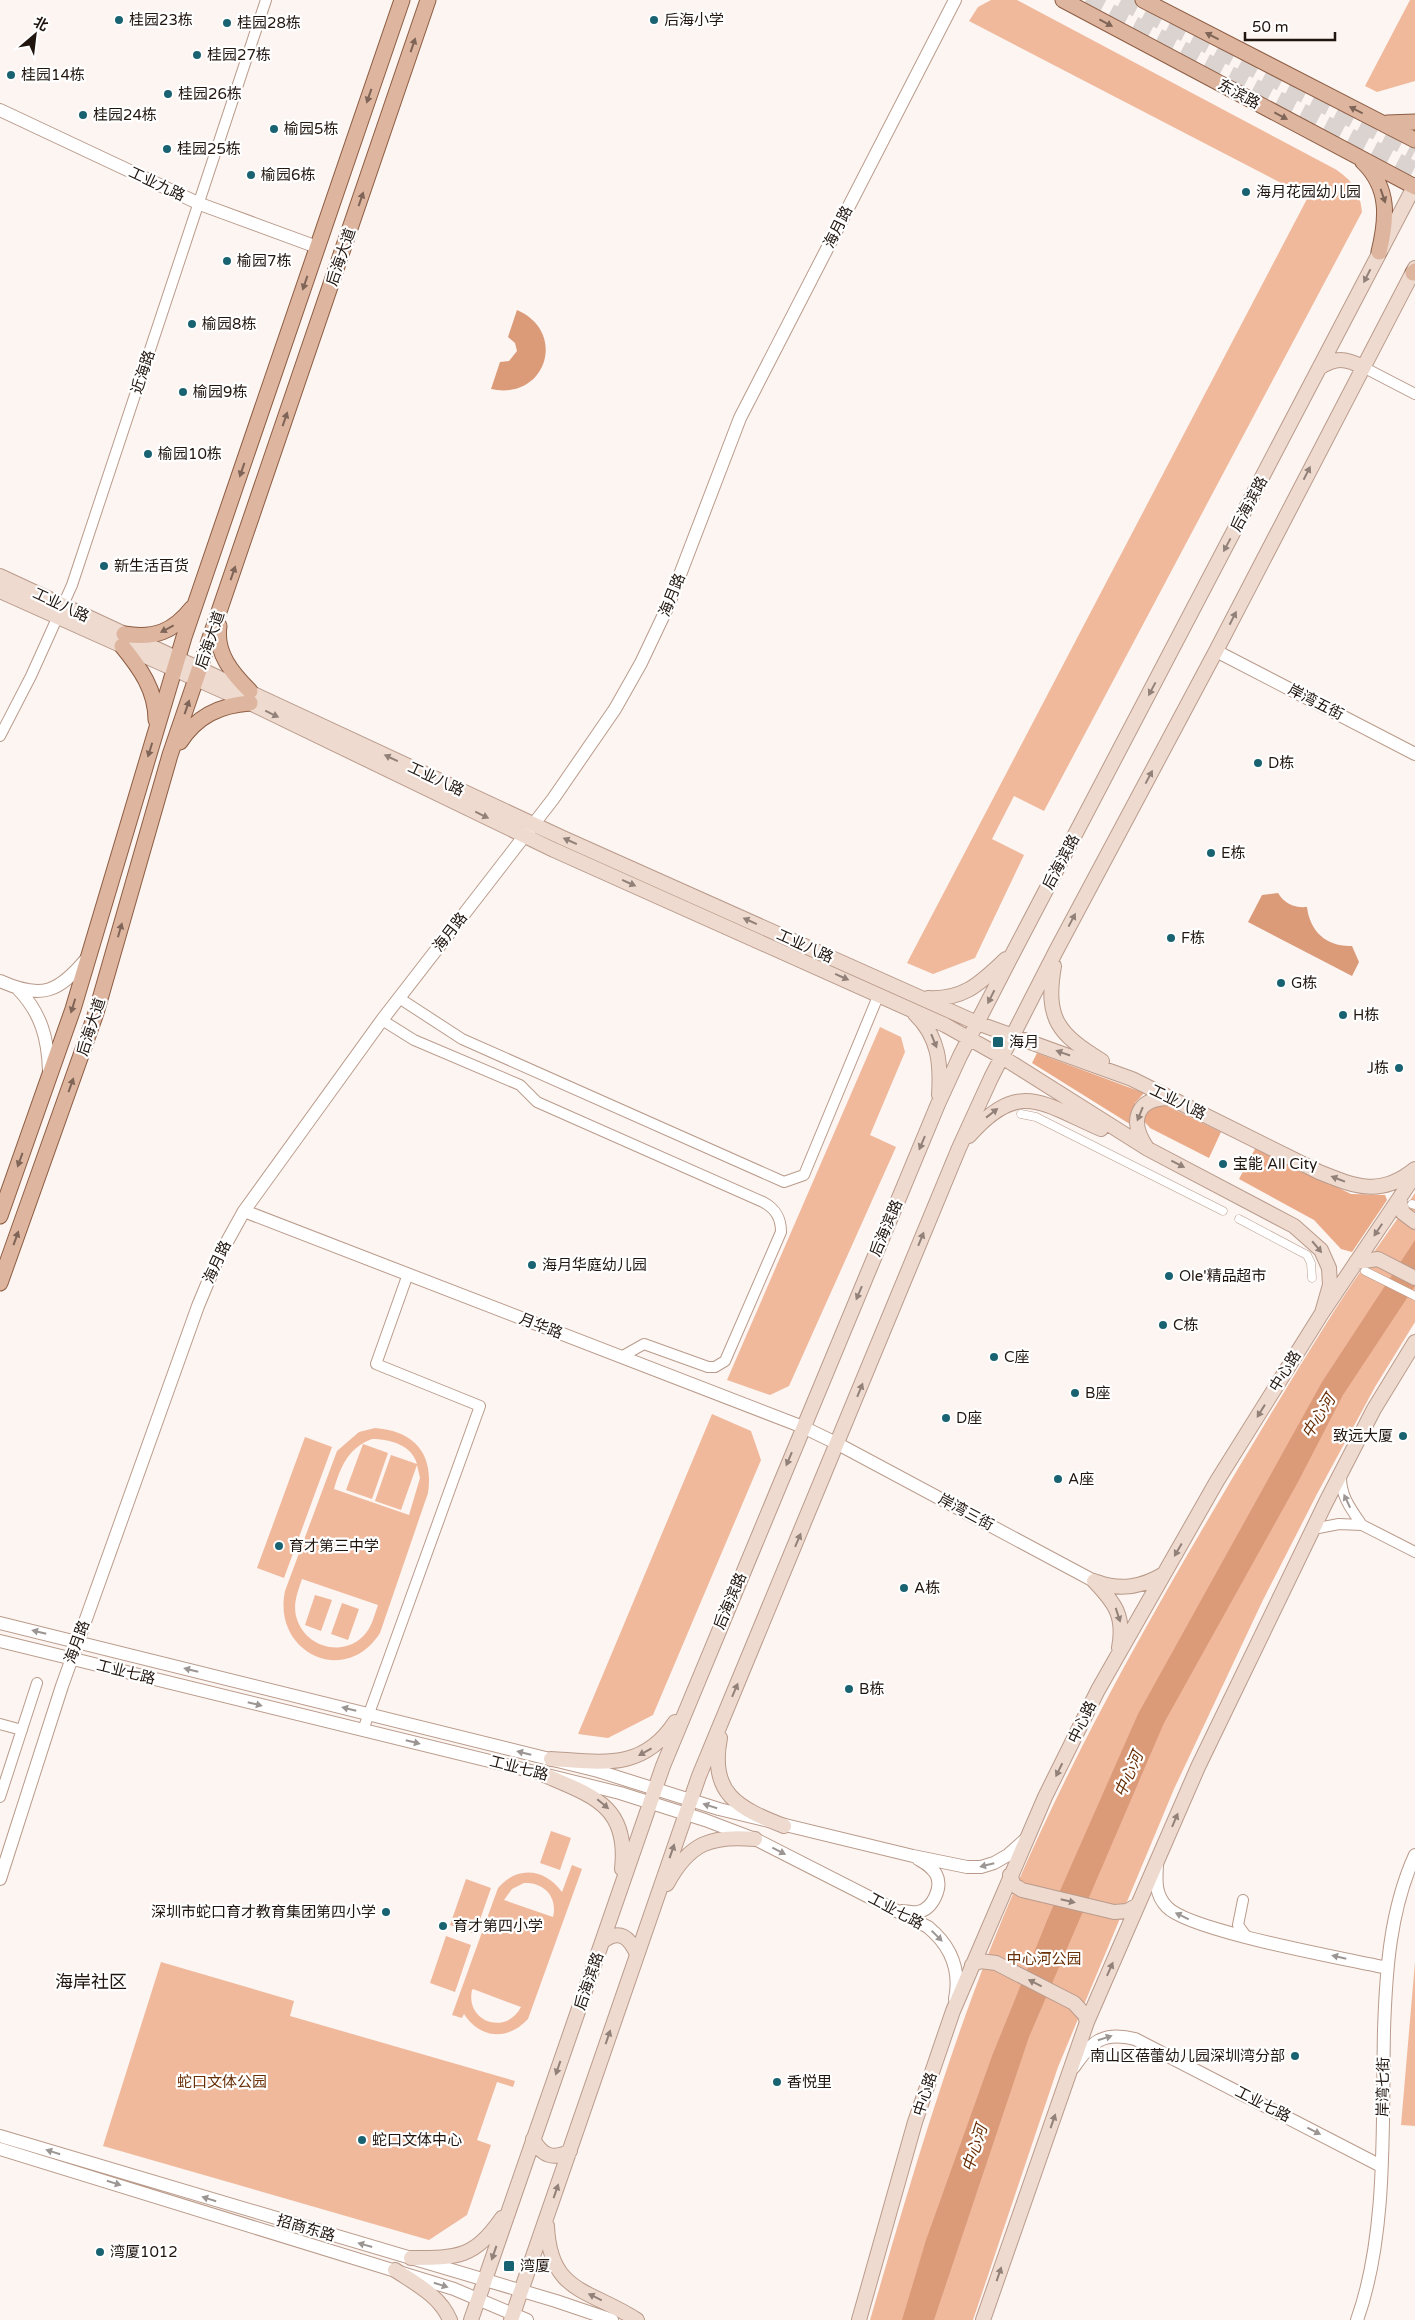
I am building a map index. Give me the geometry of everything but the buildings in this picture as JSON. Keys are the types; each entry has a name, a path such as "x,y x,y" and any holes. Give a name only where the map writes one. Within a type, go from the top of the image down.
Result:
{"main road":[{"name":"后海大道","path":"0,1216 49,1077 88,956 176,664 402,0"},
{"name":"后海大道","path":"0,1284 96,1013 170,755 428,0"},
{"name":"东滨路","path":"1063,0 1415,186"},
{"path":"1143,0 1415,140"},
{"path":"1380,123 1415,122"},
{"path":"1357,156 1377,179 1386,204 1386,224 1379,252"},
{"name":"后海滨路","path":"471,2320 655,1788 688,1703 938,1104 1013,953 1415,186"},
{"path":"512,2317 690,1800 959,1148 1002,1057 1056,951 1216,651 1414,271"},
{"path":"1319,368 1331,360 1340,358 1363,367"},
{"name":"工业八路","path":"0,576 61,612"},
{"name":"工业八路","path":"0,591 61,612 250,697 879,994 969,1039 1002,1057 1148,1149 1274,1214 1308,1237 1321,1250 1331,1276 1322,1312"},
{"path":"156,729 156,709 152,692 123,640 152,636 173,626 184,618 198,598"},
{"path":"170,755 198,720 219,708 250,697 220,649 218,631 221,606"},
{"name":"工业八路","path":"530,830 923,998 977,1023 1132,1080 1319,1172 1344,1182 1364,1186 1386,1187 1400,1181 1415,1169"},
{"path":"1056,951 1050,995 1054,1019 1061,1030 1078,1046 1132,1080"},
{"path":"923,998 947,998 963,994 983,980 1013,953"},
{"path":"902,1005 926,1025 936,1044 940,1074 938,1104"},
{"path":"1148,1149 1137,1131 1138,1113 1150,1100 1170,1098"},
{"path":"959,1148 991,1114 1008,1103 1017,1100 1042,1103 1148,1149"},
{"name":"中心路","path":"859,2320 915,2122 953,2011 1010,1875 1098,1690 1222,1473 1322,1312 1361,1266 1409,1202 1415,1175"},
{"path":"1409,1202 1400,1208 1411,1220"},
{"path":"1361,1266 1372,1258 1378,1259 1415,1278"},
{"path":"983,2320 1071,2071 1086,2022 1198,1767 1313,1529 1374,1409 1413,1348"},
{"path":"1094,1581 1105,1585 1128,1588 1151,1581 1164,1573"},
{"path":"1094,1581 1108,1596 1120,1616 1122,1629 1117,1656"},
{"path":"551,1759 610,1762 637,1757 661,1741 688,1703"},
{"path":"725,1715 718,1747 717,1766 720,1782 729,1796 742,1808 784,1826"},
{"path":"544,1775 598,1799 617,1820 623,1859 620,1890"},
{"path":"650,1913 675,1871 694,1849 720,1838 755,1839"},
{"path":"1010,1875 1014,1885 1022,1890 1114,1912 1127,1911 1138,1905"},
{"path":"603,1941 614,1935 622,1936 629,1940 637,1954"},
{"path":"972,1965 988,1960 996,1963 1074,2003 1085,2015 1086,2022"},
{"path":"533,2139 541,2151 551,2156 556,2157 570,2151"},
{"path":"411,2258 446,2258 471,2251 487,2238 510,2207"},
{"path":"546,2218 551,2259 564,2278 575,2287 637,2320"},
{"path":"395,2270 430,2294 447,2313 450,2320"}],"street":[{"name":"近海路","path":"0,736 61,612 85,547 266,0"},
{"name":"海月路","path":"0,1879 77,1642 204,1289 218,1258 244,1211 382,1020 530,830 615,709 641,663 668,606 740,418 953,2"},
{"name":"工业九路","path":"0,110 200,204 318,247"},
{"path":"1363,367 1415,394"},
{"name":"岸湾五街","path":"1216,651 1415,754"},
{"path":"0,982 18,989 34,992 54,988 65,982 88,956"},
{"path":"18,989 32,1005 42,1025 49,1056 49,1077"},
{"path":"399,998 462,1039 784,1182 804,1175 879,994"},
{"path":"382,1020 414,1040 520,1085 537,1102 763,1202 776,1212 781,1224 781,1232 725,1361 721,1365 708,1367 644,1344 621,1357"},
{"path":"1021,1114 1036,1117 1223,1211"},
{"name":"月华路","path":"244,1211 803,1427 838,1444"},
{"path":"1239,1219 1307,1255 1311,1263 1312,1278"},
{"path":"1361,1266 1415,1296"},
{"path":"363,1730 480,1406 376,1364 408,1274"},
{"name":"岸湾三街","path":"838,1444 1094,1581"},
{"path":"1341,1474 1340,1485 1346,1503 1362,1525"},
{"path":"1313,1529 1339,1524 1362,1525 1415,1552"},
{"name":"工业七路","path":"0,1623 598,1771 690,1800 784,1826 912,1856 967,1867 980,1867 1008,1856 1027,1838"},
{"name":"工业七路","path":"0,1640 650,1802 755,1839 928,1927 947,1947 957,1972 958,1987 953,2011"},
{"path":"0,1797 37,1683"},
{"path":"0,1724 22,1730"},
{"name":"岸湾七街","path":"1357,2320 1370,2269 1381,2166 1387,1968 1397,1906 1415,1855"},
{"path":"897,1910 918,1912 928,1907 934,1899 938,1887 937,1875 929,1865 912,1856"},
{"path":"1157,1863 1158,1897 1169,1909 1184,1918 1246,1936 1387,1968"},
{"path":"1243,1900 1238,1925 1246,1936"},
{"name":"工业七路","path":"1071,2071 1095,2042 1114,2036 1135,2039 1381,2166"},
{"name":"招商东路","path":"0,2136 485,2280 612,2320"},
{"name":"招商东路","path":"0,2149 395,2270 478,2298 512,2317 527,2320"}],"green space":[{"path":"991,0 1017,0 1335,169 1346,177 1354,187 1362,212 1044,811 1014,796 992,839 1024,855 975,958 933,974 907,963 1308,197 969,21 978,7"},
{"path":"1410,0 1415,0 1415,81 1377,92 1365,86"},
{"path":"880,1027 901,1037 905,1052 870,1135 896,1147 789,1386 770,1395 727,1380"},
{"name":"中心河公园","path":"1415,1193 1415,1322 1375,1387 1317,1494 1263,1600 1174,1789 1058,2067 973,2320 870,2320 926,2132 957,2039 1012,1896 1058,1795 1134,1648 1291,1380 1337,1307"},
{"path":"712,1414 751,1431 761,1460 653,1715 608,1738 578,1734"},
{"path":"375,1428 389,1430 410,1439 424,1456 428,1466 428,1493 380,1633 365,1649 349,1658 331,1660 314,1655 300,1646 289,1631 284,1613 285,1591 337,1451 359,1432","holes":["372,1439 386,1440 399,1444 414,1457 417,1464 391,1455 375,1501 401,1510 417,1465 420,1478 409,1515 334,1489 343,1465 351,1453 357,1447","302,1579 378,1605 372,1623 366,1633 357,1641 347,1646 337,1647 326,1646 307,1636 300,1627 295,1611 296,1597"]},
{"path":"305,1437 332,1447 284,1578 257,1568"},
{"path":"363,1444 388,1453 372,1499 346,1490"},
{"path":"315,1595 332,1600 321,1631 305,1625"},
{"path":"342,1603 359,1609 348,1640 331,1634"},
{"path":"551,1831 571,1838 560,1870 540,1863"},
{"path":"572,1865 582,1869 528,2019 512,2031 494,2034 478,2028 464,2014 462,2018 452,2015 498,1888 514,1876 531,1873 548,1878 562,1892","holes":["524,1883 538,1885 548,1892 553,1903 553,1917 504,1900 512,1889","473,1989 521,2007 514,2016 506,2021 497,2023 488,2021 480,2017 475,2010 471,2001"]},
{"path":"466,1879 491,1888 475,1934 450,1925"},
{"path":"446,1936 471,1945 455,1992 430,1983"},
{"name":"蛇口文体公园","path":"161,1962 294,2001 290,2016 515,2081 513,2087 497,2082 477,2140 491,2145 467,2215 429,2240 103,2146"},
{"path":"1415,1962 1415,2126 1401,2125"}],"shaded area":[{"path":"1037,1053 1144,1093 1135,1103 1133,1126 1032,1063"},
{"path":"1159,1102 1221,1132 1209,1158 1150,1128 1144,1121 1145,1112"},
{"path":"1256,1147 1351,1194 1385,1195 1387,1200 1352,1252 1341,1249 1314,1220 1239,1179"}],"water":[{"path":"517,310 533,320 542,333 546,348 544,362 537,375 525,385 510,390 491,389 500,362 509,361 517,351 515,343 508,337"},
{"path":"1278,893 1290,905 1307,907 1312,924 1321,936 1335,944 1352,946 1359,962 1352,976 1248,922 1262,895"},
{"name":"中心河","path":"1415,1240 1415,1286 1343,1395 1298,1482 1164,1723 1029,2037 934,2320 902,2320 926,2240 992,2056 1048,1918 1138,1714 1322,1382"}],"tunnel":[{"path":"1086,0 1415,171"},
{"path":"1121,0 1415,151"}],"place":[{"name":"桂园23栋","path":"119,20"},
{"name":"后海小学","path":"654,20"},
{"name":"桂园28栋","path":"227,23"},
{"name":"桂园27栋","path":"197,55"},
{"name":"桂园14栋","path":"11,75"},
{"name":"桂园26栋","path":"168,94"},
{"name":"桂园24栋","path":"83,115"},
{"name":"榆园5栋","path":"274,129"},
{"name":"桂园25栋","path":"167,149"},
{"name":"榆园6栋","path":"251,175"},
{"name":"海月花园幼儿园","path":"1246,192"},
{"name":"榆园7栋","path":"227,261"},
{"name":"榆园8栋","path":"192,324"},
{"name":"榆园9栋","path":"183,392"},
{"name":"榆园10栋","path":"148,454"},
{"name":"新生活百货","path":"104,566"},
{"name":"D栋","path":"1258,763"},
{"name":"E栋","path":"1211,853"},
{"name":"F栋","path":"1171,938"},
{"name":"G栋","path":"1281,983"},
{"name":"H栋","path":"1343,1015"},
{"name":"海月","path":"998,1042"},
{"name":"J栋","path":"1399,1068"},
{"name":"宝能 All City","path":"1223,1164"},
{"name":"海月华庭幼儿园","path":"532,1265"},
{"name":"Ole'精品超市","path":"1169,1276"},
{"name":"C栋","path":"1163,1325"},
{"name":"C座","path":"994,1357"},
{"name":"B座","path":"1075,1393"},
{"name":"D座","path":"946,1418"},
{"name":"致远大厦","path":"1403,1436"},
{"name":"A座","path":"1058,1479"},
{"name":"育才第三中学","path":"279,1546"},
{"name":"A栋","path":"904,1588"},
{"name":"B栋","path":"849,1689"},
{"name":"深圳市蛇口育才教育集团第四小学","path":"386,1912"},
{"name":"育才第四小学","path":"443,1926"},
{"name":"南山区蓓蕾幼儿园深圳湾分部","path":"1295,2056"},
{"name":"香悦里","path":"777,2082"},
{"name":"蛇口文体中心","path":"362,2140"},
{"name":"湾厦1012","path":"100,2252"},
{"name":"湾厦","path":"509,2266"}],"district":[{"name":"海岸社区","path":"91,1982"}]}
